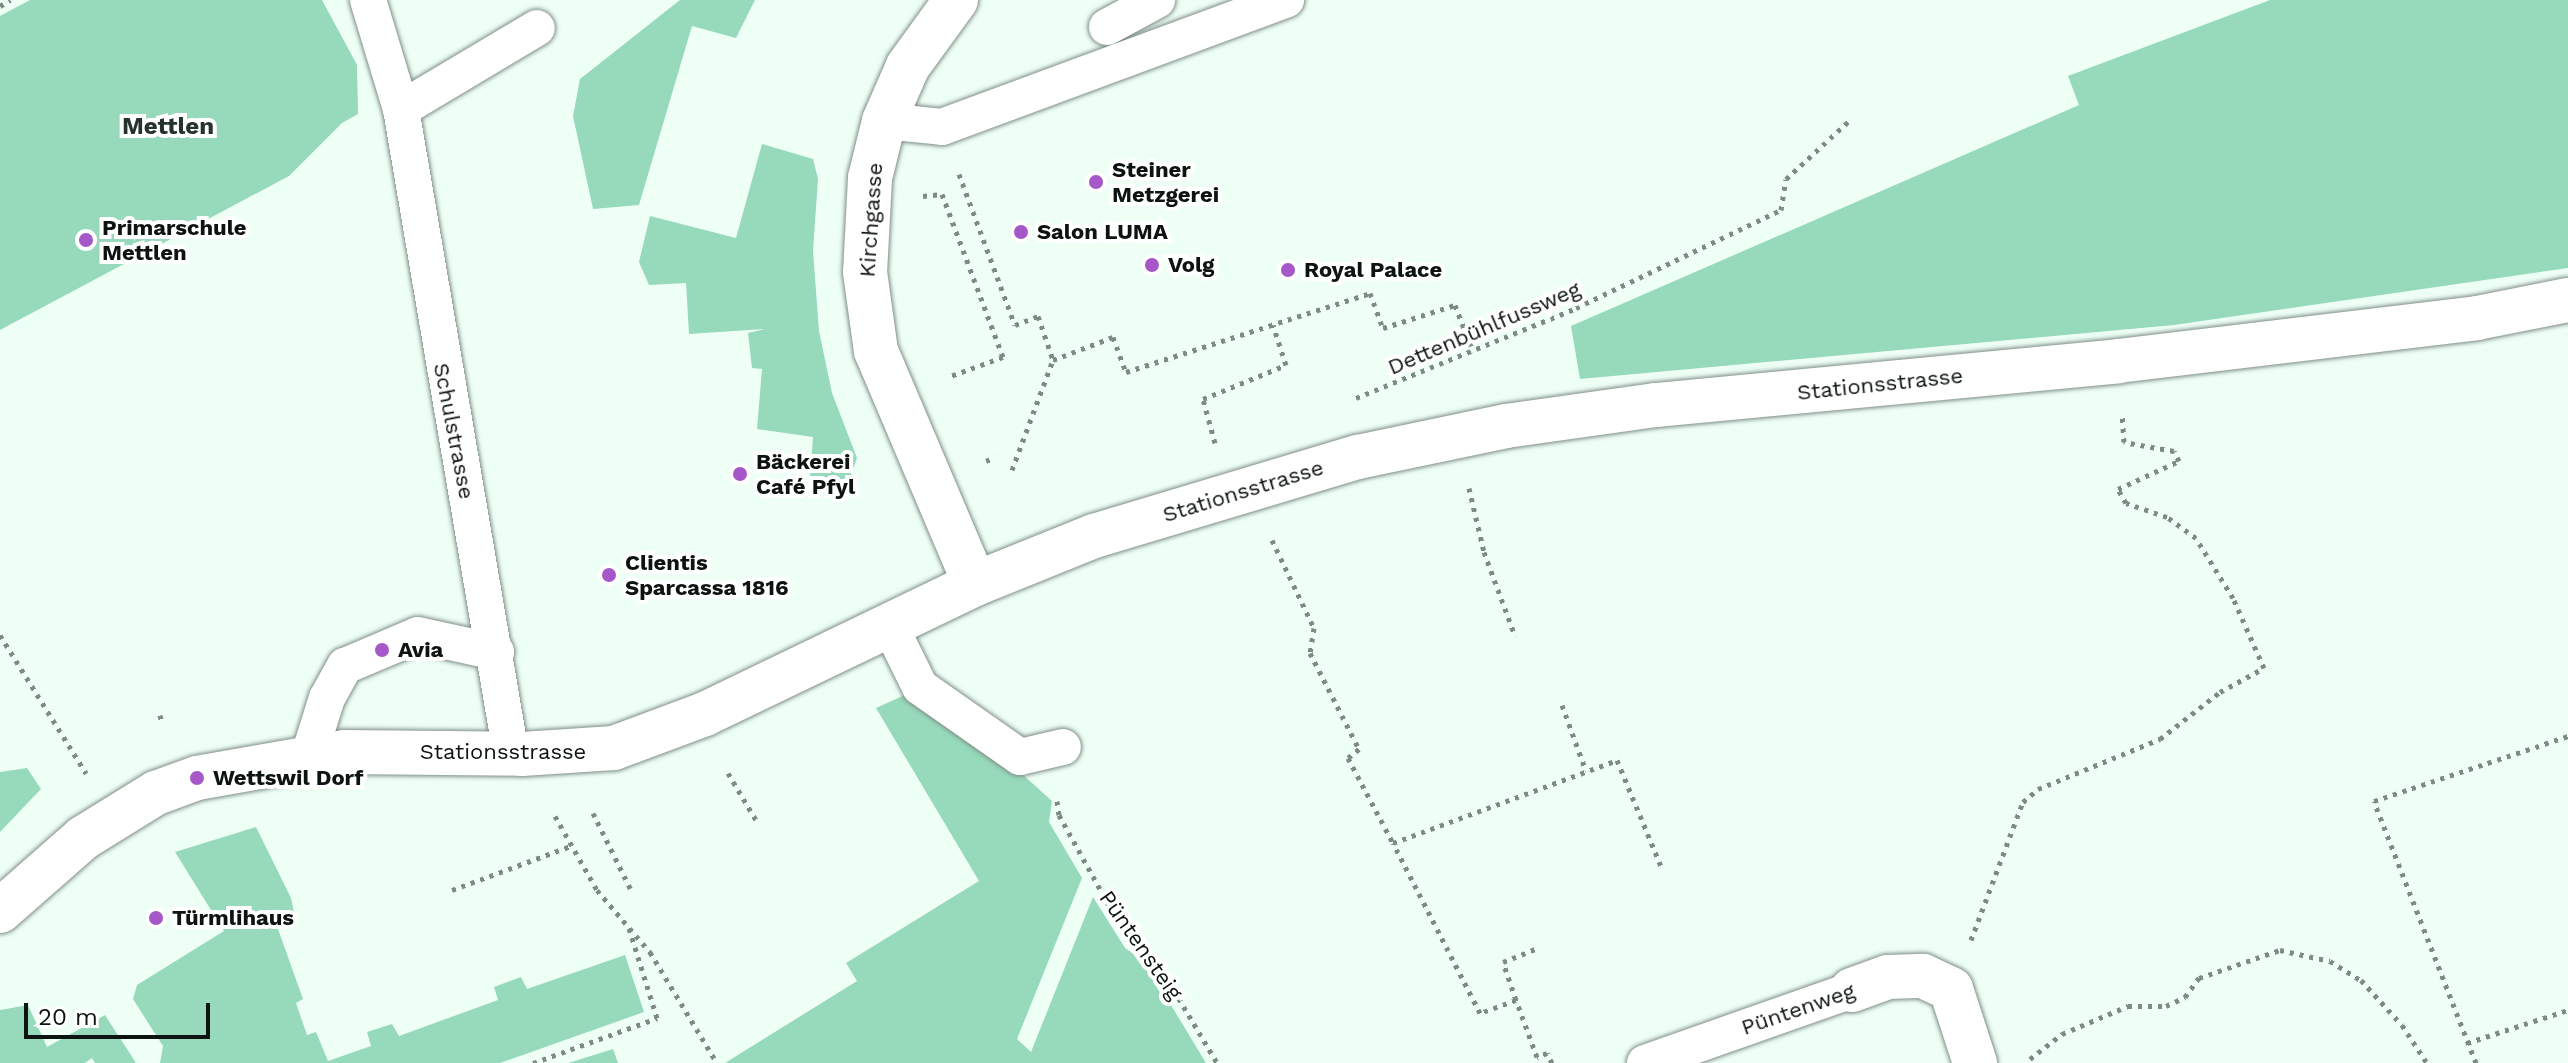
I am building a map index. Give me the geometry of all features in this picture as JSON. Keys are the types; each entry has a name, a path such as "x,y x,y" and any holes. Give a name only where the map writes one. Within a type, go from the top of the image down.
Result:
{"street":[{"name":"Kirchgasse","path":"956,0 908,66 884,121 870,178 865,272 876,351 975,584"},
{"name":"Stationsstrasse","path":"0,911 83,838 156,793 239,766 309,755 589,753 636,741 780,680 975,584 1094,536 1358,457 1506,426 1656,405 2118,361 2477,318 2568,300"},
{"name":"Püntenweg","path":"1852,990 1888,977 1923,976 1951,989"},
{"path":"1951,989 1975,1063"}],"lane":[{"name":"Schulstrasse","path":"368,0 401,109 430,305 496,652 511,754"},
{"path":"1107,27 1157,0"},
{"path":"884,121 942,127 1286,0"},
{"path":"401,109 537,28"},
{"path":"889,624 920,687 1020,757 1063,747"},
{"path":"309,755 327,698 345,666 418,635 496,652"},
{"name":"Püntenweg","path":"1645,1063 1852,990"}],"path":[{"path":"0,6 10,0"},
{"name":"Dettenbühlfussweg","path":"1341,404 1473,352 1781,210 1786,179 1850,120"},
{"path":"942,127 1015,325 1038,316 1053,360 1012,470"},
{"path":"915,197 942,194 1003,357 948,377"},
{"path":"1053,360 1113,337 1126,372 1370,293 1383,328 1455,305 1473,352"},
{"path":"1215,444 1203,399 1286,365 1273,325"},
{"path":"1951,989 2023,802 2038,789 2160,739 2220,692 2264,668 2233,598 2196,538 2167,517 2126,503 2118,489 2179,461 2174,451 2124,442 2122,405"},
{"path":"1201,448 1229,440"},
{"path":"986,461 995,457"},
{"path":"1469,486 1479,528 1515,636"},
{"path":"1272,540 1314,628 1310,653 1359,749 1348,758 1480,1013 1516,1000"},
{"path":"0,635 81,766"},
{"path":"1562,705 1586,771"},
{"path":"160,715 162,724"},
{"path":"2476,1063 2374,801 2568,736"},
{"path":"1393,843 1617,760 1661,866"},
{"path":"728,773 756,820"},
{"path":"593,813 632,892"},
{"path":"555,816 608,907 629,927 717,1063"},
{"name":"Püntensteig","path":"1065,827 1116,918 1133,942 1153,955 1217,1063"},
{"path":"452,890 571,846"},
{"path":"533,1063 657,1018 629,927"},
{"path":"1537,948 1503,962 1537,1057 1547,1053 1552,1063"},
{"path":"2026,1063 2062,1034 2128,1006 2166,1006 2185,997 2199,978 2280,950 2330,961 2361,980 2402,1025 2427,1063"},
{"path":"2467,1043 2568,1010"}],"green space":[{"name":"Primarschule Mettlen","path":"30,0 322,0 357,65 358,114 342,123 289,176 0,330 0,16"},
{"path":"680,0 755,0 736,38 692,26 639,205 593,209 573,116 580,79"},
{"path":"2270,0 2568,0 2568,268 2174,325 1580,379 1571,326 2079,105 2068,76"},
{"path":"762,144 813,159 818,179 813,251 819,331 832,393 857,458 850,477 839,480 810,477 813,437 757,429 762,369 752,368 748,333 765,329 689,334 686,283 649,285 639,262 650,216 736,238"},
{"path":"907,694 1000,754 1052,801 1049,822 1082,878 1017,1039 1031,1052 1093,897 1125,948 1145,962 1206,1063 725,1063 857,981 846,963 979,881 876,708"},
{"path":"27,768 41,789 0,832 0,772"},
{"path":"256,827 291,898 296,921 278,929 303,999 296,1003 307,1035 316,1032 328,1061 371,1046 367,1032 392,1024 399,1036 498,1000 494,987 521,977 527,989 625,955 644,1012 500,1063 160,1063 163,1046 133,999 137,985 224,931 175,852"},
{"path":"28,1005 47,1047 105,1015 136,1063 95,1063 92,1058 85,1063 0,1063 0,1010"},
{"path":"613,1049 618,1063 568,1063 578,1060"}],"place":[{"name":"Steiner Metzgerei","path":"1096,182"},
{"name":"Salon LUMA","path":"1021,232"},
{"name":"Primarschule Mettlen","path":"86,240"},
{"name":"Volg","path":"1152,265"},
{"name":"Royal Palace","path":"1288,270"},
{"name":"Bäckerei Café Pfyl","path":"740,474"},
{"name":"Clientis Sparcassa 1816","path":"609,575"},
{"name":"Avia","path":"382,650"},
{"name":"Wettswil Dorf","path":"197,778"},
{"name":"Türmlihaus","path":"156,918"}],"district":[{"name":"Mettlen","path":"168,127"}]}
